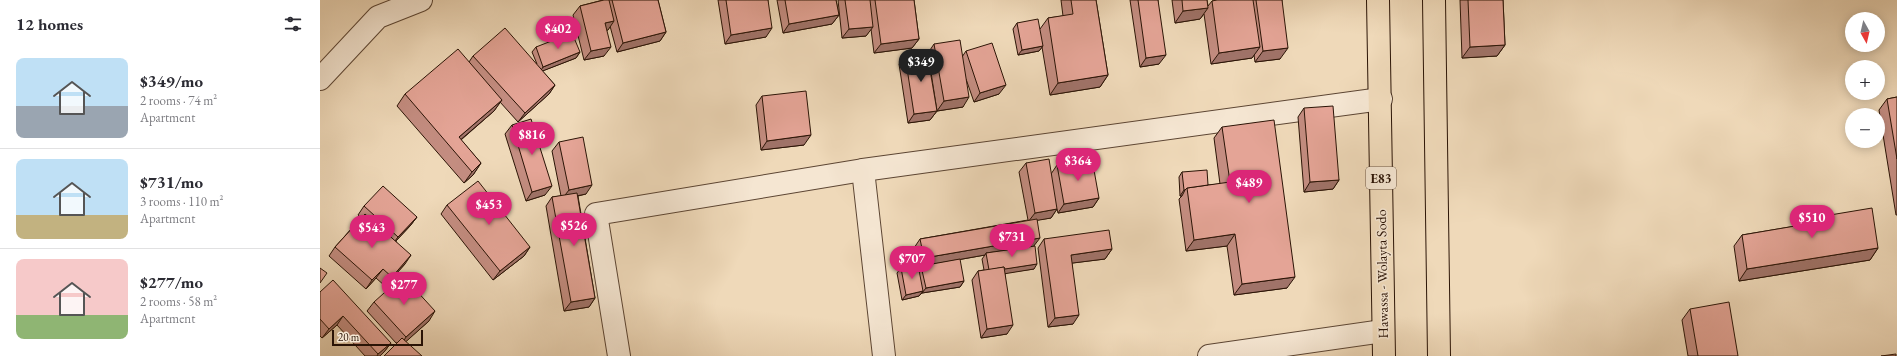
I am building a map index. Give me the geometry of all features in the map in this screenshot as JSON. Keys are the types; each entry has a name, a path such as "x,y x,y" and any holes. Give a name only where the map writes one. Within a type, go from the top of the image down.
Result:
{"main road":[{"name":"Hawassa - Wolayta Sodo","path":"1378,0 1382,331 1384,356"},
{"path":"1434,0 1439,356"}],"street":[{"path":"320,79 378,17 421,0"},
{"path":"619,356 596,214 863,170 1380,99"},
{"path":"863,170 884,356"},
{"path":"1209,356 1382,331"}],"building":[{"path":"609,0 614,21 605,23 611,47 591,51 580,6"},
{"path":"612,0 658,0 666,32 623,43"},
{"path":"726,0 768,0 772,28 731,35"},
{"path":"785,0 836,0 839,15 789,24"},
{"path":"845,0 870,0 873,27 849,29"},
{"path":"875,0 914,0 919,39 881,44"},
{"path":"1071,0 1096,0 1108,75 1058,83 1048,18 1073,14"},
{"path":"1138,0 1158,0 1166,55 1146,58"},
{"path":"1182,0 1207,0 1208,8 1183,11"},
{"path":"1253,0 1260,47 1219,53 1212,1"},
{"path":"1256,0 1282,0 1288,48 1263,51"},
{"path":"1468,0 1503,0 1505,45 1470,47"},
{"path":"1038,19 1043,46 1022,50 1017,23"},
{"path":"505,28 555,85 525,113 473,56"},
{"path":"572,33 580,52 543,67 536,47"},
{"path":"960,40 969,97 944,101 934,44"},
{"path":"992,43 1006,85 980,93 966,51"},
{"path":"458,49 502,100 459,137 481,163 472,172 405,94"},
{"path":"927,52 937,111 914,114 905,55"},
{"path":"806,91 811,135 767,141 762,96"},
{"path":"1897,97 1897,159 1887,99"},
{"path":"1333,106 1339,180 1310,182 1304,108"},
{"path":"531,119 552,186 532,192 512,125"},
{"path":"1274,120 1295,277 1242,284 1235,234 1194,240 1187,188 1230,182 1222,127"},
{"path":"583,137 592,185 569,190 559,142"},
{"path":"1049,159 1057,209 1035,213 1026,163"},
{"path":"1092,159 1099,198 1064,204 1057,165"},
{"path":"1207,170 1208,185 1187,188 1184,190 1182,172"},
{"path":"478,181 530,247 500,271 447,205"},
{"path":"383,186 417,217 398,237 364,206"},
{"path":"577,193 595,298 571,302 552,197"},
{"path":"1872,208 1878,248 1747,269 1742,235 1807,224 1806,219"},
{"path":"365,214 411,255 392,277 383,269 372,280 335,247"},
{"path":"1037,219 1040,238 924,258 920,239"},
{"path":"1109,230 1112,249 1071,255 1079,315 1055,318 1044,239"},
{"path":"1035,246 1037,264 989,270 986,253"},
{"path":"960,259 964,281 926,288 921,266"},
{"path":"918,265 923,291 906,295 901,268"},
{"path":"1004,267 1013,325 987,329 978,271"},
{"path":"320,268 327,273 320,283"},
{"path":"403,276 435,311 406,337 374,302"},
{"path":"333,280 391,343 378,354 343,316 329,329 320,319 320,292"},
{"path":"1729,302 1738,356 1698,356 1690,309"},
{"path":"402,338 422,356 384,356"},
{"path":"1896,354 1896,356 1881,356"}]}
